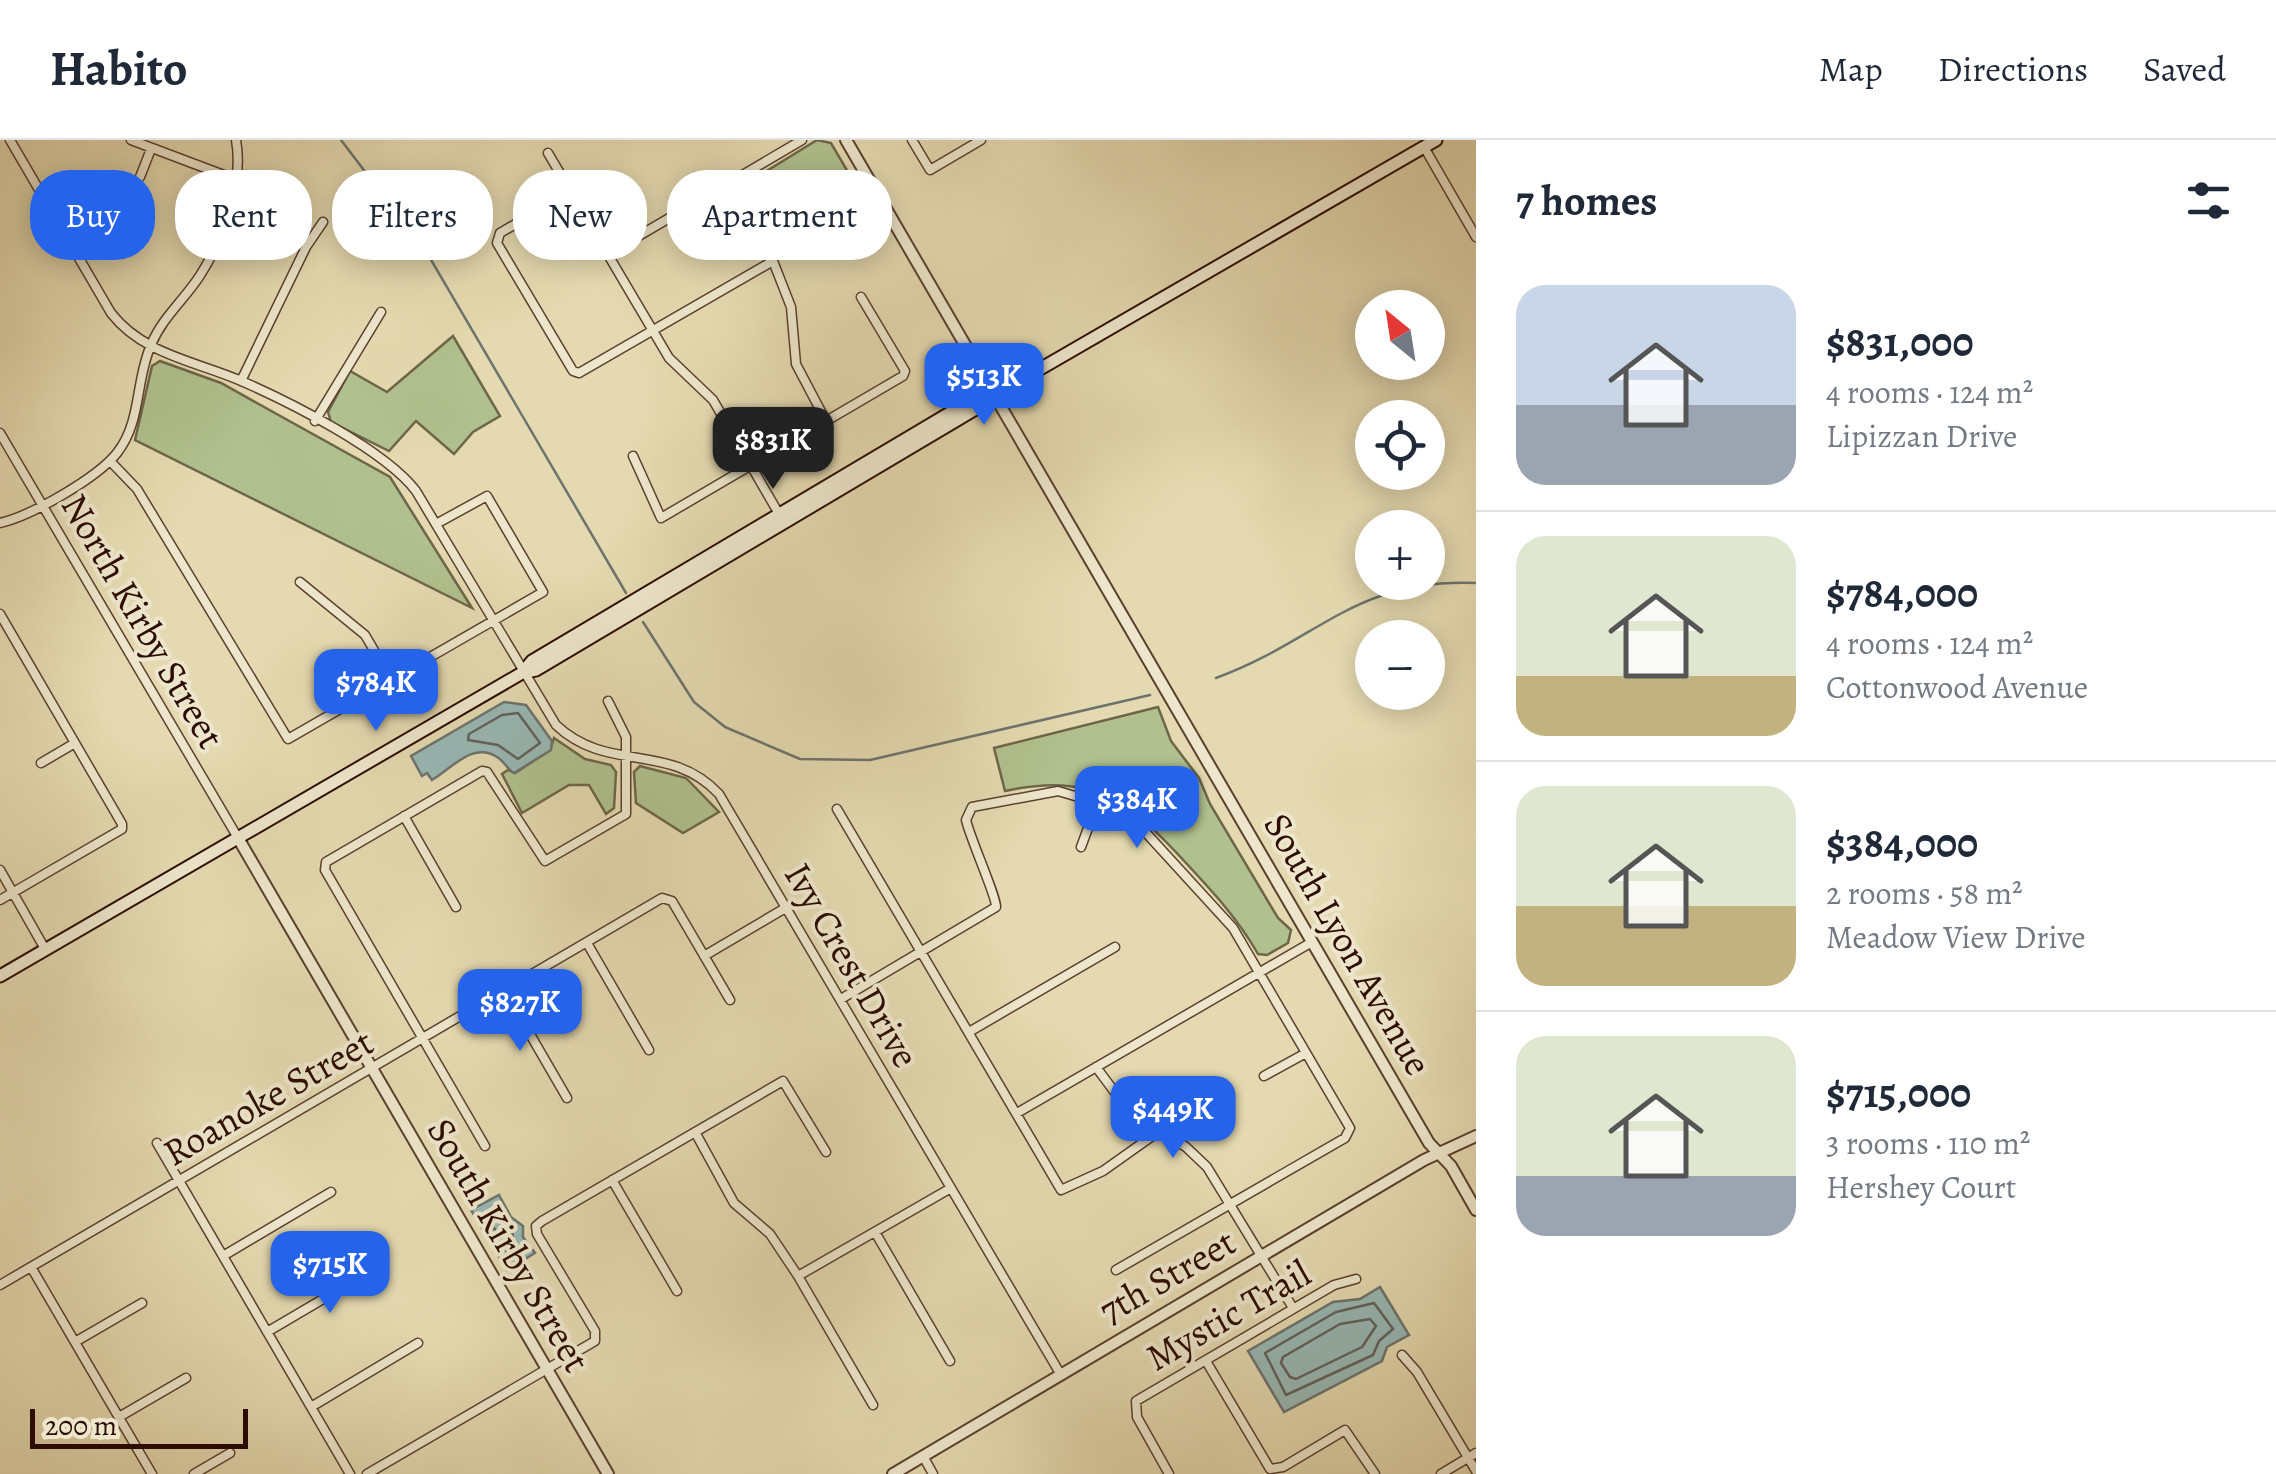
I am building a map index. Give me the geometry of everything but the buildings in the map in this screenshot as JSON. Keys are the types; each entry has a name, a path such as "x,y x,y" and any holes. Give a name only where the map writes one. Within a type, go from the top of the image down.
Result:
{"main road":[{"path":"0,976 522,673 532,660 984,404 992,395 1436,140"}],"street":[{"path":"10,140 111,313 150,347"},
{"path":"130,140 210,170"},
{"path":"236,140 237,170"},
{"path":"647,231 802,140"},
{"name":"South Lyon Avenue","path":"846,140 1312,942 1476,1210"},
{"path":"912,140 930,170 981,140"},
{"path":"1424,147 1476,237"},
{"path":"142,170 151,148"},
{"path":"548,153 558,170"},
{"path":"241,381 306,247 323,222"},
{"path":"513,225 500,233 497,243 572,372 579,373 773,261 792,307 796,364 826,421"},
{"path":"0,523 42,504 110,461 131,428 150,347 170,311 208,260"},
{"path":"611,260 676,366 712,400 781,517"},
{"path":"633,456 661,518 903,376 905,371 861,296"},
{"path":"315,421 380,312"},
{"name":"Ivy Crest Drive","path":"150,347 241,381 397,469 436,524 546,714 567,736 593,751 626,758 669,760 708,782 841,998 1061,1375"},
{"name":"North Kirby Street","path":"0,433 238,838"},
{"path":"110,461 136,488 288,739 543,592 487,496 436,524"},
{"path":"300,582 365,636 392,681"},
{"path":"0,614 122,824 122,829 0,900"},
{"path":"485,1146 325,870 326,862 487,772 545,861 626,814 625,730 608,701"},
{"path":"41,762 75,743"},
{"path":"841,998 997,904 975,856 966,812 1048,791 1098,801 1137,823 1233,928 1349,1132 1345,1138 1116,1270"},
{"path":"1081,847 1098,801"},
{"path":"838,809 1064,1190 1146,1144 1158,1132"},
{"path":"404,816 456,907"},
{"name":"South Kirby Street","path":"238,838 608,1474"},
{"path":"0,870 45,950"},
{"name":"Roanoke Street","path":"0,1285 667,896 704,956"},
{"path":"730,1000 704,956 786,907"},
{"path":"1016,1113 1312,942"},
{"path":"587,943 649,1050"},
{"path":"969,1032 1115,947"},
{"path":"504,991 568,1098"},
{"path":"1264,1076 1306,1052"},
{"path":"1096,1067 1121,1104 1198,1157 1231,1204 1292,1308"},
{"path":"367,1474 596,1336 536,1226 783,1081 826,1152"},
{"path":"695,1132 734,1202 770,1234 798,1276 874,1406"},
{"name":"7th Street","path":"893,1474 1262,1255 1476,1136"},
{"path":"157,1143 350,1474"},
{"path":"612,1180 677,1291"},
{"path":"798,1276 950,1188"},
{"path":"222,1256 331,1192"},
{"path":"874,1232 950,1361"},
{"path":"31,1267 152,1474"},
{"path":"266,1332 374,1269"},
{"name":"Mystic Trail","path":"1169,1474 1133,1406 1138,1399 1334,1284 1356,1280"},
{"path":"75,1342 142,1302"},
{"path":"310,1406 418,1343"},
{"path":"1402,1355 1472,1455 1476,1471"},
{"path":"1206,1360 1270,1468 1283,1468 1346,1430 1375,1474"},
{"path":"119,1417 186,1378"},
{"path":"194,1474 230,1453"},
{"path":"1441,1474 1472,1455"},
{"path":"923,1456 933,1474"}],"green space":[{"path":"817,140 831,143 847,170 768,170"},
{"path":"453,336 500,416 473,432 454,454 416,421 389,451 331,422 328,412 350,371 387,392"},
{"path":"160,361 221,383 390,477 472,608 135,440 152,366"},
{"path":"1158,707 1171,741 1199,778 1210,804 1278,918 1291,930 1288,943 1267,955 1258,954 1234,917 1206,885 1127,808 1086,789 1036,786 1005,791 994,748"},
{"path":"554,738 585,759 611,765 616,772 614,808 606,814 589,785 569,785 522,813 502,774 508,770 515,773 550,750"},
{"path":"640,766 686,778 719,812 683,833 636,803 634,772"}],"water":[{"path":"504,702 526,705 552,741 551,750 514,773 497,757 479,752 463,758 432,780 427,773 422,776 411,756"},
{"path":"499,1195 511,1217 523,1226 523,1237 535,1253 507,1270 471,1210"},
{"path":"1380,1287 1409,1335 1387,1347 1382,1361 1284,1412 1248,1351 1333,1302 1360,1299"}],"waterway":[{"path":"341,140 427,253 626,593"},
{"path":"1216,678 1367,601 1434,584 1476,583"},
{"path":"643,622 694,702 725,727 800,759 870,760 1150,695"}]}
